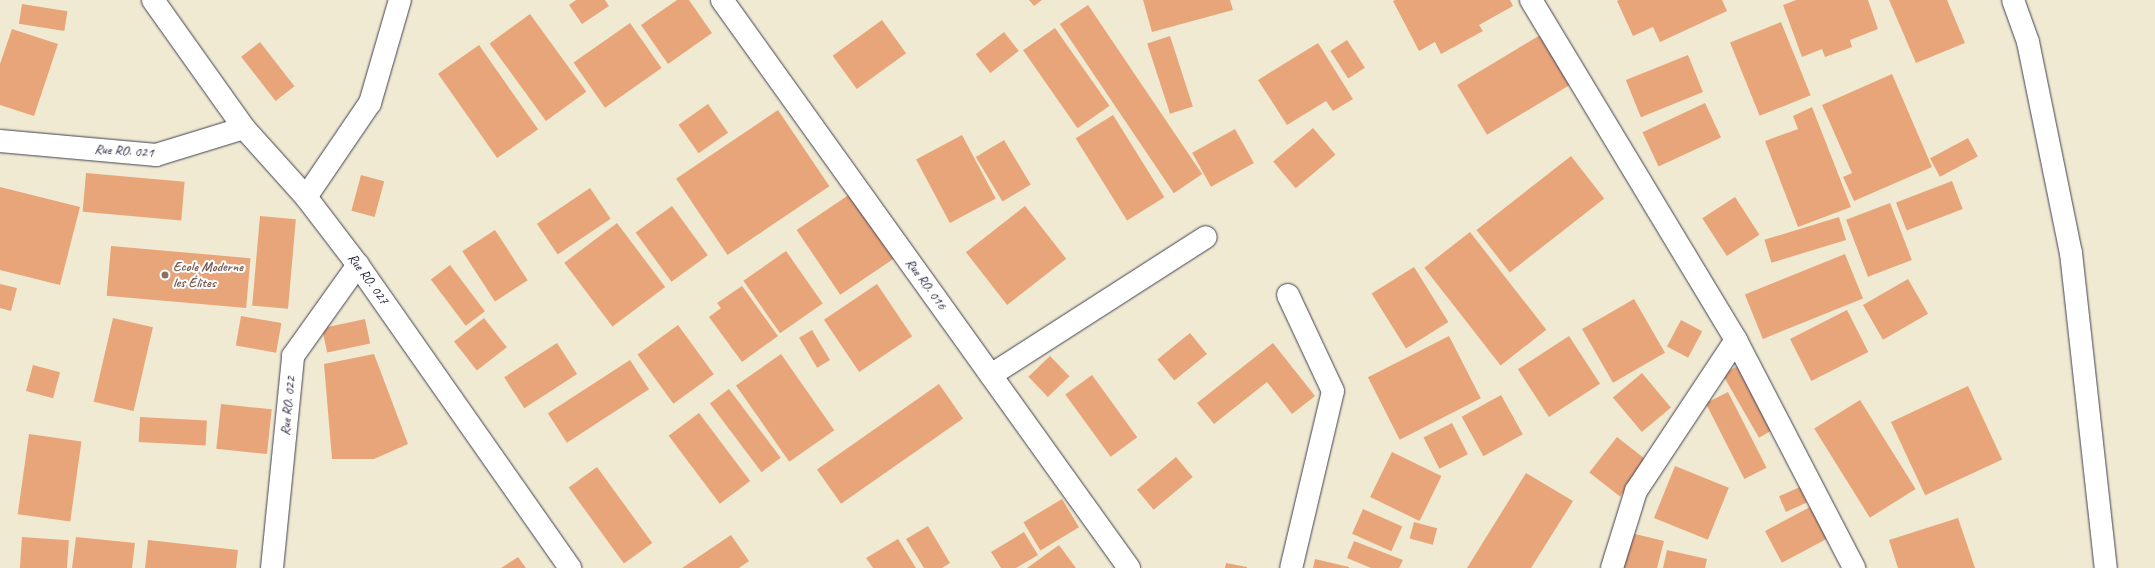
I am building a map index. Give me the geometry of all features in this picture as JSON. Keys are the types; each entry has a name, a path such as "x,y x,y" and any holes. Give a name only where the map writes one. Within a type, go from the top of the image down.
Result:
{"street":[{"name":"Rue RO. 027","path":"153,0 244,128 306,197 358,265 570,568"},
{"path":"306,197 370,103 400,0"},
{"name":"Rue RO. 016","path":"722,0 1129,568"},
{"path":"1532,0 1736,340 1854,568"},
{"path":"2013,0 2028,42 2071,253 2106,568"},
{"name":"Rue RO. 021","path":"0,141 156,155 244,128"},
{"path":"991,376 1206,237"},
{"name":"Rue RO. 022","path":"272,568 293,356 358,265"},
{"path":"1288,295 1333,391 1291,568"},
{"path":"1612,568 1636,491 1736,340"}],"building":[{"path":"576,0 605,0 609,6 582,24 569,5"},
{"path":"677,0 689,0 712,33 668,64 641,25"},
{"path":"1029,0 1042,0 1034,6"},
{"path":"1143,0 1230,0 1233,10 1152,32"},
{"path":"1510,0 1513,6 1479,25 1483,31 1441,54 1435,42 1419,51 1393,1"},
{"path":"1722,0 1727,11 1660,42 1653,27 1633,36 1617,1"},
{"path":"1796,0 1868,0 1878,29 1850,40 1852,47 1825,57 1822,49 1802,57 1783,5"},
{"path":"1889,0 1947,0 1965,43 1916,63"},
{"path":"22,4 67,11 64,31 19,24"},
{"path":"1088,5 1202,174 1174,193 1060,24"},
{"path":"530,14 586,92 546,121 490,43"},
{"path":"882,20 906,53 857,89 833,56"},
{"path":"1781,22 1811,95 1760,116 1730,43"},
{"path":"630,23 662,68 605,108 573,63"},
{"path":"1055,28 1109,106 1078,128 1023,50"},
{"path":"12,29 58,44 34,116 0,105 0,64"},
{"path":"1004,32 1019,51 990,73 976,54"},
{"path":"1542,34 1572,84 1487,135 1457,85"},
{"path":"1170,36 1193,106 1170,114 1147,43"},
{"path":"1347,40 1365,68 1348,79 1330,51"},
{"path":"260,42 294,86 276,101 241,57"},
{"path":"1318,43 1353,99 1333,111 1326,101 1287,125 1258,80"},
{"path":"479,45 538,129 497,158 438,74"},
{"path":"1688,55 1703,92 1641,117 1626,80"},
{"path":"1892,74 1932,167 1854,201 1843,177 1852,173 1822,105"},
{"path":"1705,103 1721,137 1659,167 1642,132"},
{"path":"708,104 728,133 699,153 679,125"},
{"path":"1812,107 1851,207 1798,227 1765,141 1798,129 1793,116"},
{"path":"778,110 829,186 727,255 676,179"},
{"path":"1113,115 1164,197 1127,221 1076,138"},
{"path":"1313,128 1335,155 1296,188 1273,161"},
{"path":"1235,129 1254,163 1211,187 1192,153"},
{"path":"962,135 996,199 950,223 916,159"},
{"path":"1968,138 1978,157 1940,177 1930,158"},
{"path":"1004,140 1031,185 1002,202 976,157"},
{"path":"1571,156 1604,199 1510,272 1476,230"},
{"path":"86,173 185,182 181,220 83,212"},
{"path":"361,175 384,181 375,217 351,211"},
{"path":"1952,181 1963,209 1907,231 1896,203"},
{"path":"0,187 80,207 60,285 0,270"},
{"path":"590,188 611,219 558,254 537,224"},
{"path":"853,192 897,257 840,295 797,230"},
{"path":"1735,197 1760,235 1727,256 1702,218"},
{"path":"1890,203 1912,260 1868,277 1846,220"},
{"path":"672,206 708,255 671,282 636,232"},
{"path":"1025,206 1066,259 1007,305 966,252"},
{"path":"260,216 296,219 288,309 252,306"},
{"path":"1839,217 1846,240 1771,263 1764,240"},
{"path":"617,223 665,287 612,327 564,263"},
{"path":"495,230 528,280 495,302 462,251"},
{"path":"1470,232 1546,330 1501,365 1424,268"},
{"path":"111,246 250,258 246,308 107,296"},
{"path":"786,251 823,303 780,333 743,281"},
{"path":"1845,254 1863,299 1763,339 1745,294"},
{"path":"450,265 485,311 466,326 431,279"},
{"path":"1414,267 1448,322 1406,349 1372,293"},
{"path":"1908,279 1928,314 1883,340 1863,305"},
{"path":"0,284 17,288 11,311 0,308"},
{"path":"877,284 912,336 859,372 824,320"},
{"path":"742,286 778,336 742,362 709,317 721,308 717,303"},
{"path":"1634,299 1665,353 1613,383 1582,329"},
{"path":"1847,310 1868,352 1811,381 1790,339"},
{"path":"241,316 281,323 276,353 236,346"},
{"path":"113,318 153,327 134,411 94,402"},
{"path":"484,318 507,347 477,371 454,341"},
{"path":"365,319 370,343 327,353 322,328"},
{"path":"1681,320 1702,331 1688,358 1667,346"},
{"path":"678,325 714,374 673,404 638,354"},
{"path":"812,330 830,360 817,368 799,338"},
{"path":"1190,333 1207,354 1174,380 1157,359"},
{"path":"1449,336 1481,398 1400,440 1368,377"},
{"path":"1569,336 1600,384 1549,417 1518,369"},
{"path":"557,343 577,374 524,408 504,377"},
{"path":"1273,343 1315,396 1292,414 1267,382 1214,424 1197,403"},
{"path":"374,354 408,444 374,459 332,459 324,364"},
{"path":"781,354 834,430 789,462 736,386"},
{"path":"1050,356 1069,376 1048,397 1028,377"},
{"path":"630,360 649,389 567,443 548,413"},
{"path":"33,365 60,372 53,398 26,391"},
{"path":"1739,365 1776,428 1759,438 1723,374"},
{"path":"1642,373 1671,407 1642,432 1613,397"},
{"path":"1092,375 1137,437 1111,457 1065,394"},
{"path":"939,384 963,418 841,504 817,469"},
{"path":"1968,386 2002,459 1925,495 1891,422"},
{"path":"729,389 781,458 762,472 710,403"},
{"path":"1728,392 1767,468 1744,479 1706,403"},
{"path":"1501,395 1523,434 1483,456 1462,417"},
{"path":"1860,400 1916,489 1870,518 1814,429"},
{"path":"221,404 272,409 267,454 216,449"},
{"path":"699,413 750,481 720,504 669,436"},
{"path":"140,417 207,421 206,445 139,442"},
{"path":"1452,423 1468,454 1439,469 1423,438"},
{"path":"29,434 81,441 70,522 18,514"},
{"path":"1617,437 1648,461 1620,496 1589,472"},
{"path":"1392,452 1441,476 1420,521 1370,497"},
{"path":"1176,457 1193,477 1154,510 1137,490"},
{"path":"1675,466 1729,488 1708,540 1654,518"},
{"path":"597,467 652,543 624,564 569,488"},
{"path":"1526,473 1573,501 1531,568 1467,568"},
{"path":"1800,487 1807,503 1786,512 1779,496"},
{"path":"1062,499 1079,527 1040,550 1023,522"},
{"path":"1810,507 1827,539 1782,563 1765,531"},
{"path":"1363,509 1402,526 1391,551 1352,534"},
{"path":"1958,518 1975,568 1898,568 1889,540"},
{"path":"1414,522 1437,528 1433,545 1410,538"},
{"path":"928,526 950,563 942,568 924,568 906,539"},
{"path":"1024,532 1038,555 1016,568 1001,568 991,552"},
{"path":"1631,533 1664,541 1657,568 1623,568"},
{"path":"731,535 749,561 739,568 682,568"},
{"path":"22,537 69,540 67,568 20,568"},
{"path":"76,537 135,543 132,568 72,568"},
{"path":"898,539 916,568 873,568 866,558"},
{"path":"148,540 238,550 236,568 145,568"},
{"path":"1354,541 1403,560 1399,568 1371,568 1347,558"},
{"path":"1059,545 1076,568 1027,568"},
{"path":"1667,550 1707,559 1705,568 1663,568"},
{"path":"518,557 526,568 501,568"},
{"path":"1315,559 1349,567 1349,568 1313,568"},
{"path":"1226,563 1247,567 1247,568 1225,568"}],"place":[{"name":"Ecole Moderne les Élites","path":"165,275"}]}
